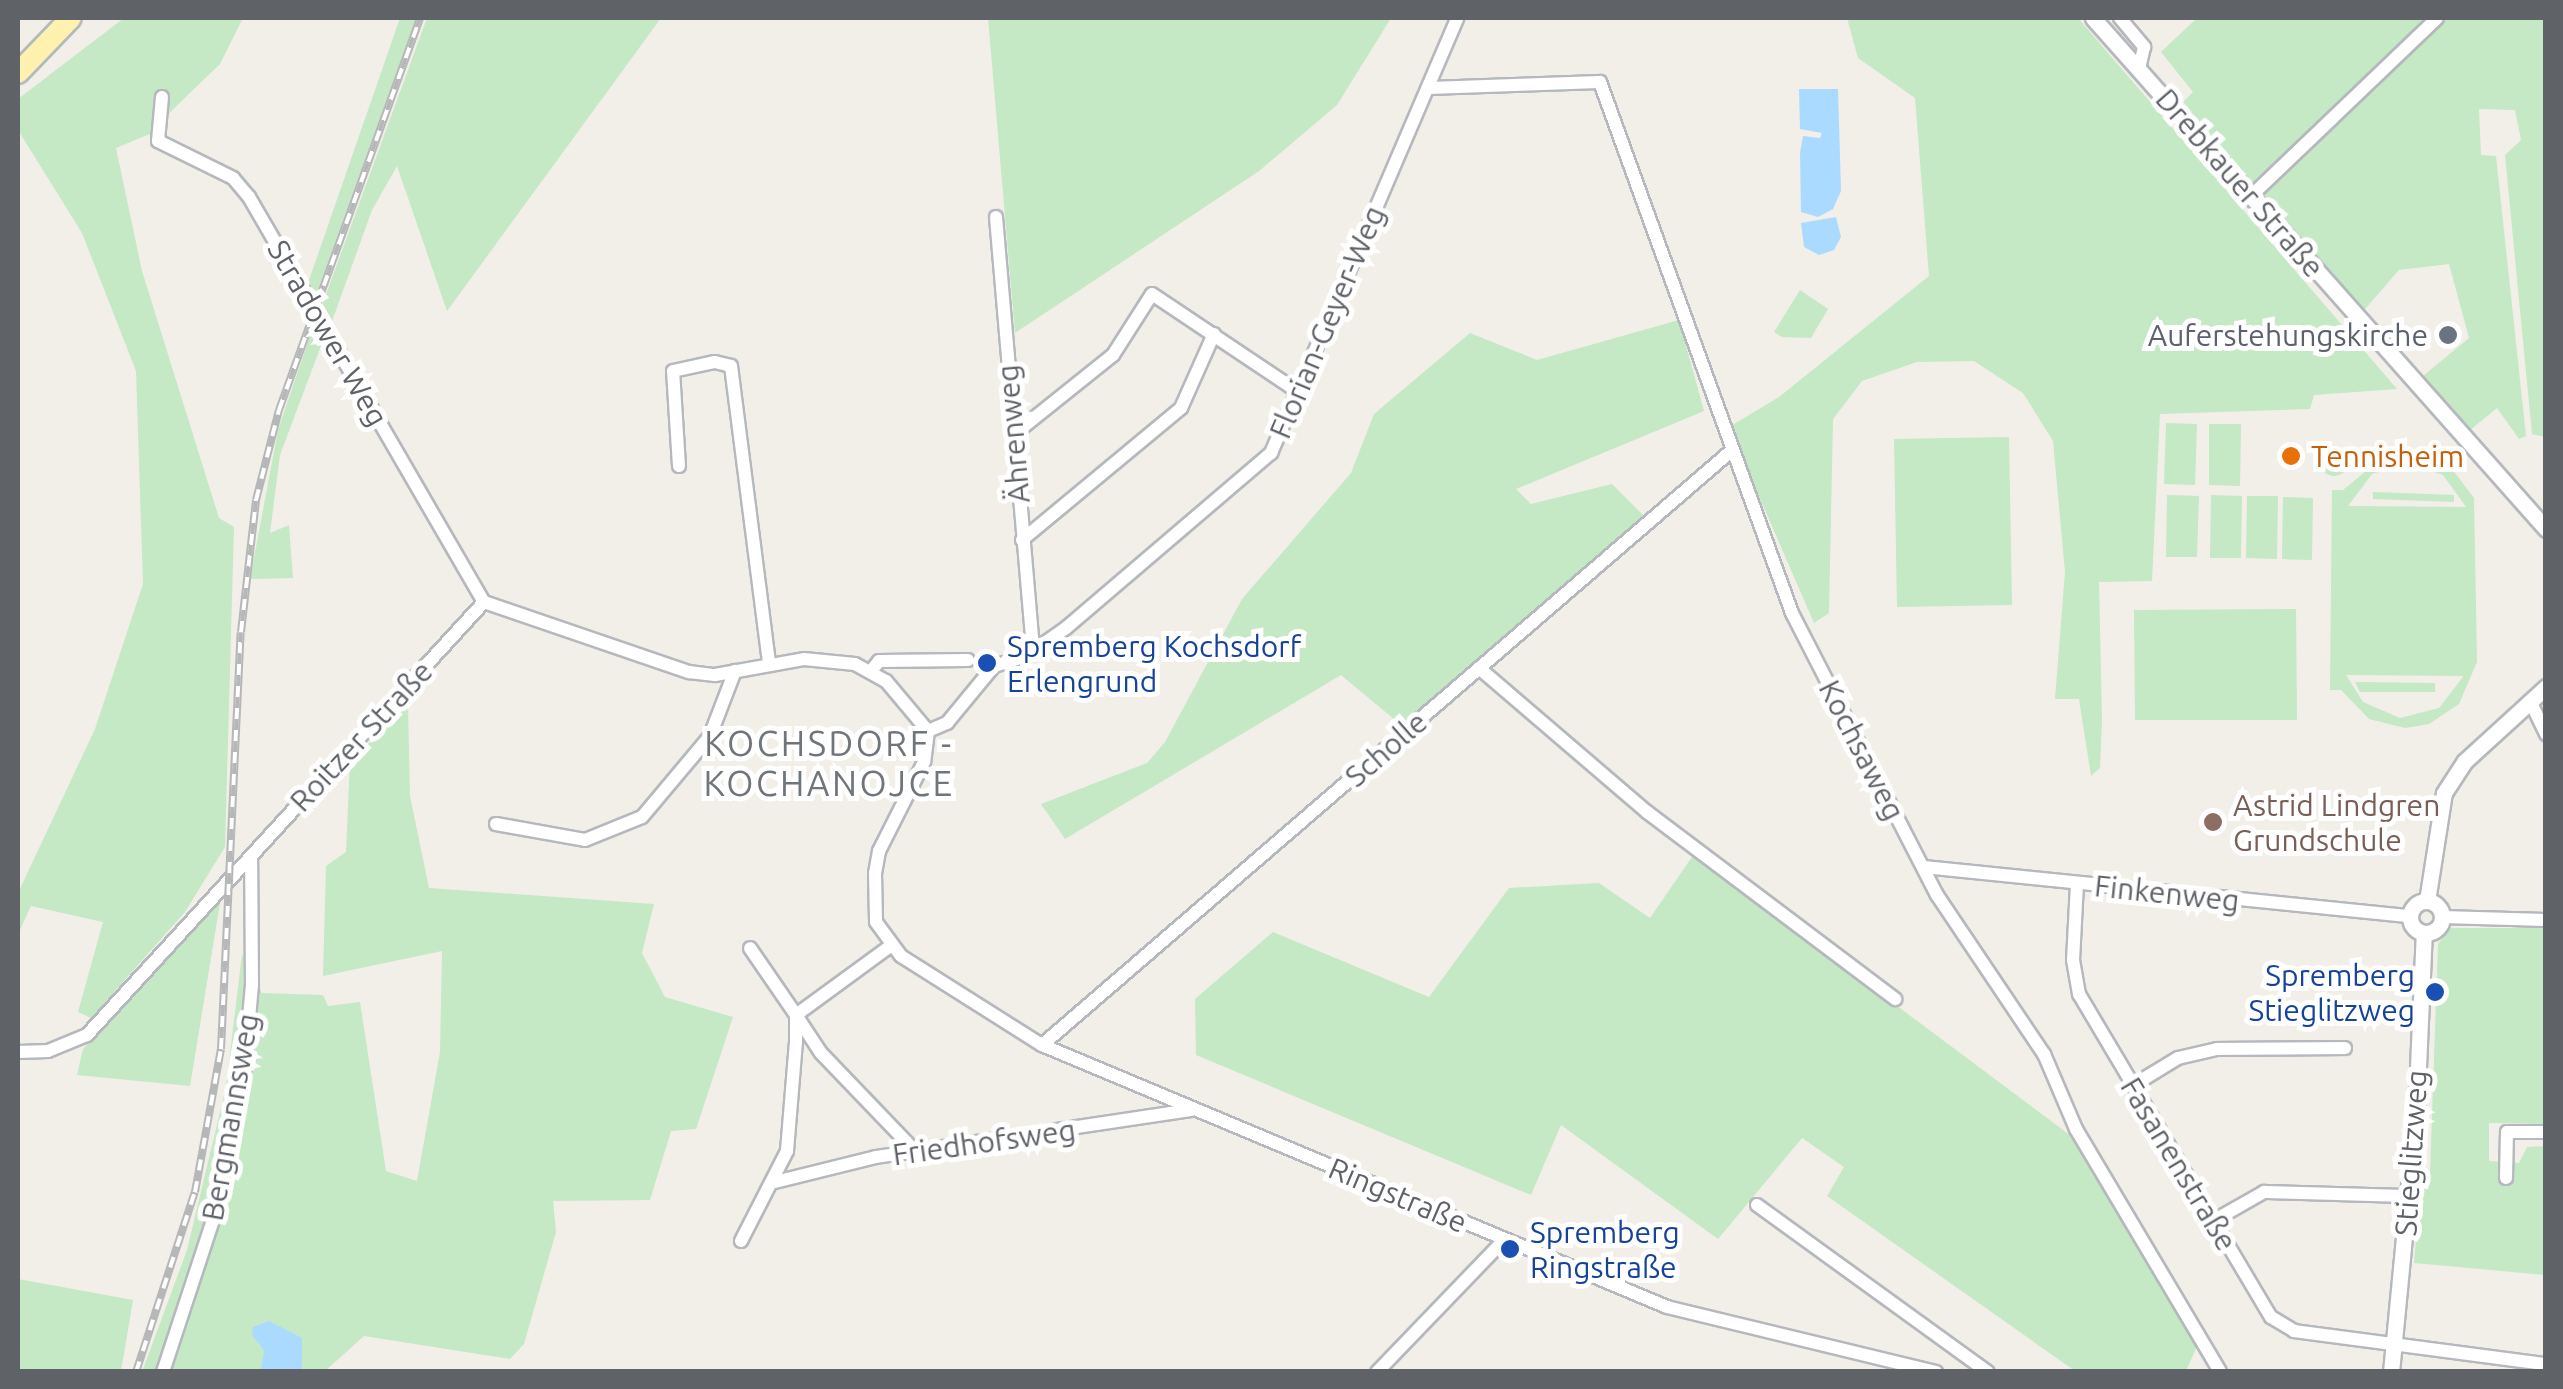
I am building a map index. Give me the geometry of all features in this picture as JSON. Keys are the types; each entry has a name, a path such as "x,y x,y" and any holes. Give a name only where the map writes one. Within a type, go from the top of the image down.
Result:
{"main road":[{"path":"18,73 72,18"}],"street":[{"name":"Florian-Geyer-Weg","path":"928,731 947,723 994,666 1034,651 1271,453 1457,18"},
{"name":"Drebkauer Straße","path":"2093,18 2546,529"},
{"path":"2120,18 2144,46 2139,69"},
{"path":"2252,196 2438,18"},
{"name":"Kochsaweg","path":"1428,88 1600,82 1730,452 1792,614 1924,867 2044,1054 2076,1130 2220,1372"},
{"name":"Stradower Weg","path":"162,97 158,140 233,178 248,197 484,602"},
{"name":"Ährenweg","path":"996,217 1034,651"},
{"path":"1013,434 1112,355 1152,294 1297,391"},
{"path":"1022,540 1181,408 1214,334"},
{"path":"679,466 674,372 715,362 731,366 757,612 769,664"},
{"name":"Scholle","path":"1042,1046 1730,452"},
{"path":"484,602 689,672 734,671 830,659 871,671 915,708 928,731 924,762 879,851 873,900 889,947 796,1016"},
{"name":"Roitzer Straße","path":"18,1052 48,1051 88,1035 484,602"},
{"path":"871,671 879,661 968,660"},
{"path":"1479,668 1647,812 1895,999"},
{"path":"496,824 585,840 642,817 710,736 734,671"},
{"path":"2442,917 2435,931 2424,934 2410,916 2428,901 2444,793 2465,761 2546,687"},
{"path":"2530,701 2546,734"},
{"name":"Bergmannsweg","path":"163,1372 216,1210 244,1074 252,985 251,856"},
{"name":"Finkenweg","path":"1924,867 2410,916"},
{"name":"Fasanenstraße","path":"2078,884 2074,979 2132,1086 2271,1317 2294,1331 2546,1364"},
{"path":"2428,901 2442,917 2546,920"},
{"name":"Stieglitzweg","path":"2391,1372 2408,1196 2424,934"},
{"name":"Ringstraße","path":"889,947 1042,1046 1504,1240 1668,1306 1936,1372"},
{"path":"750,948 821,1053 914,1150"},
{"path":"742,1241 788,1150 796,1016"},
{"path":"2132,1086 2178,1058 2217,1049 2345,1048"},
{"name":"Friedhofsweg","path":"775,1182 914,1150 1194,1110"},
{"path":"2506,1178 2506,1132 2546,1132"},
{"path":"2213,1221 2264,1192 2408,1196"},
{"path":"1757,1205 1988,1372"},
{"path":"1378,1372 1504,1240"}],"green space":[{"path":"124,18 243,18 220,64 161,121 162,129 116,148 142,271 219,518 234,527 225,847 185,912 91,1018 78,1012 103,922 31,906 18,934 18,893 95,729 143,584 136,371 82,233 18,130 18,99"},
{"path":"400,18 416,18 315,298 308,283"},
{"path":"427,18 661,18 447,311 397,166 372,210 331,324 321,308"},
{"path":"988,18 1391,18 1337,105 1259,171 1015,333"},
{"path":"1847,18 2078,18 2397,389 2314,395 2310,409 2160,414 2152,581 2099,582 2102,720 2100,768 2091,776 2079,699 2055,699 2065,572 2053,441 2023,393 1974,361 1917,362 1862,381 1833,419 1829,613 1814,623 1729,427 1779,397 1929,276 1915,98 1858,58"},
{"path":"2197,18 2545,18 2545,437 2532,434 2505,155 2521,140 2515,110 2479,109 2481,155 2496,156 2526,436 2519,439 2497,408 2469,431 2423,376 2469,338 2449,264 2399,270 2359,316 2183,102 2193,92 2161,52"},
{"path":"1800,290 1828,309 1811,338 1782,337 1774,332"},
{"path":"316,318 325,335 280,455 270,533 289,525 293,578 250,579 278,430"},
{"path":"1679,320 1704,411 1516,489 1531,504 1612,484 1644,516 1401,725 1341,675 1065,839 1041,804 1147,763 1165,742 1242,599 1351,473 1374,414 1470,333 1537,360"},
{"path":"2166,423 2197,424 2195,485 2164,484"},
{"path":"2209,424 2241,424 2240,486 2209,485"},
{"path":"2009,437 2012,605 1897,607 1894,439"},
{"path":"2334,446 2345,450 2349,461 2345,472 2334,476 2323,472 2319,461 2323,450"},
{"path":"2419,454 2452,469 2474,498 2477,662 2459,704 2429,724 2405,728 2369,719 2341,690 2330,690 2332,490 2343,490 2383,457","holes":["2407,463 2443,475 2466,507 2348,506 2372,474","2346,675 2462,676 2463,677 2439,708 2400,718 2363,702"]},
{"path":"2373,492 2454,495 2454,502 2373,499"},
{"path":"2167,495 2199,496 2197,557 2166,557"},
{"path":"2211,495 2242,496 2241,558 2210,558"},
{"path":"2247,496 2278,496 2277,559 2246,558"},
{"path":"2283,497 2313,498 2312,560 2282,559"},
{"path":"2296,609 2297,720 2135,720 2134,610"},
{"path":"2355,682 2435,683 2435,692 2360,692"},
{"path":"408,705 410,796 429,888 654,904 642,953 665,997 733,1017 696,1129 671,1131 650,1200 553,1201 556,1232 524,1344 510,1359 364,1336 325,1371 142,1372 187,1250 226,1087 242,954 262,993 323,995 328,1006 360,1002 386,1171 417,1181 440,1052 442,951 323,976 326,866 346,852 350,761"},
{"path":"1694,854 2071,1136 2198,1344 2186,1371 2075,1371 1827,1196 1844,1167 1802,1138 1718,1239 1561,1125 1531,1195 1196,1055 1195,999 1273,932 1429,997 1509,888 1599,883 1650,918"},
{"path":"221,897 190,1086 77,1075 83,1049"},
{"path":"2451,928 2545,928 2545,1124 2489,1123 2489,1161 2519,1163 2527,1147 2545,1146 2545,1275 2414,1263 2421,1184 2430,1173 2438,944"},
{"path":"18,1279 133,1300 121,1371 18,1371"}],"water":[{"path":"1799,89 1838,89 1841,191 1833,209 1818,217 1801,212 1800,153 1803,136 1820,138 1822,133 1800,129"},
{"path":"1836,217 1841,237 1834,250 1819,255 1804,247 1801,223"},
{"path":"269,1321 302,1338 302,1371 261,1371 264,1350 252,1335 253,1327"}],"railway":[{"path":"136,1372 195,1192 221,1049 241,632 256,500 279,410 420,18"}],"place":[{"name":"Auferstehungskirche","path":"2448,335"},
{"name":"Tennisheim","path":"2291,456"},
{"name":"Spremberg Kochsdorf Erlengrund","path":"987,663"},
{"name":"Astrid Lindgren Grundschule","path":"2213,822"},
{"name":"Spremberg Stieglitzweg","path":"2435,992"},
{"name":"Spremberg Ringstraße","path":"1510,1249"}],"district":[{"name":"KOCHSDORF - KOCHANOJCE","path":"829,763"}]}
